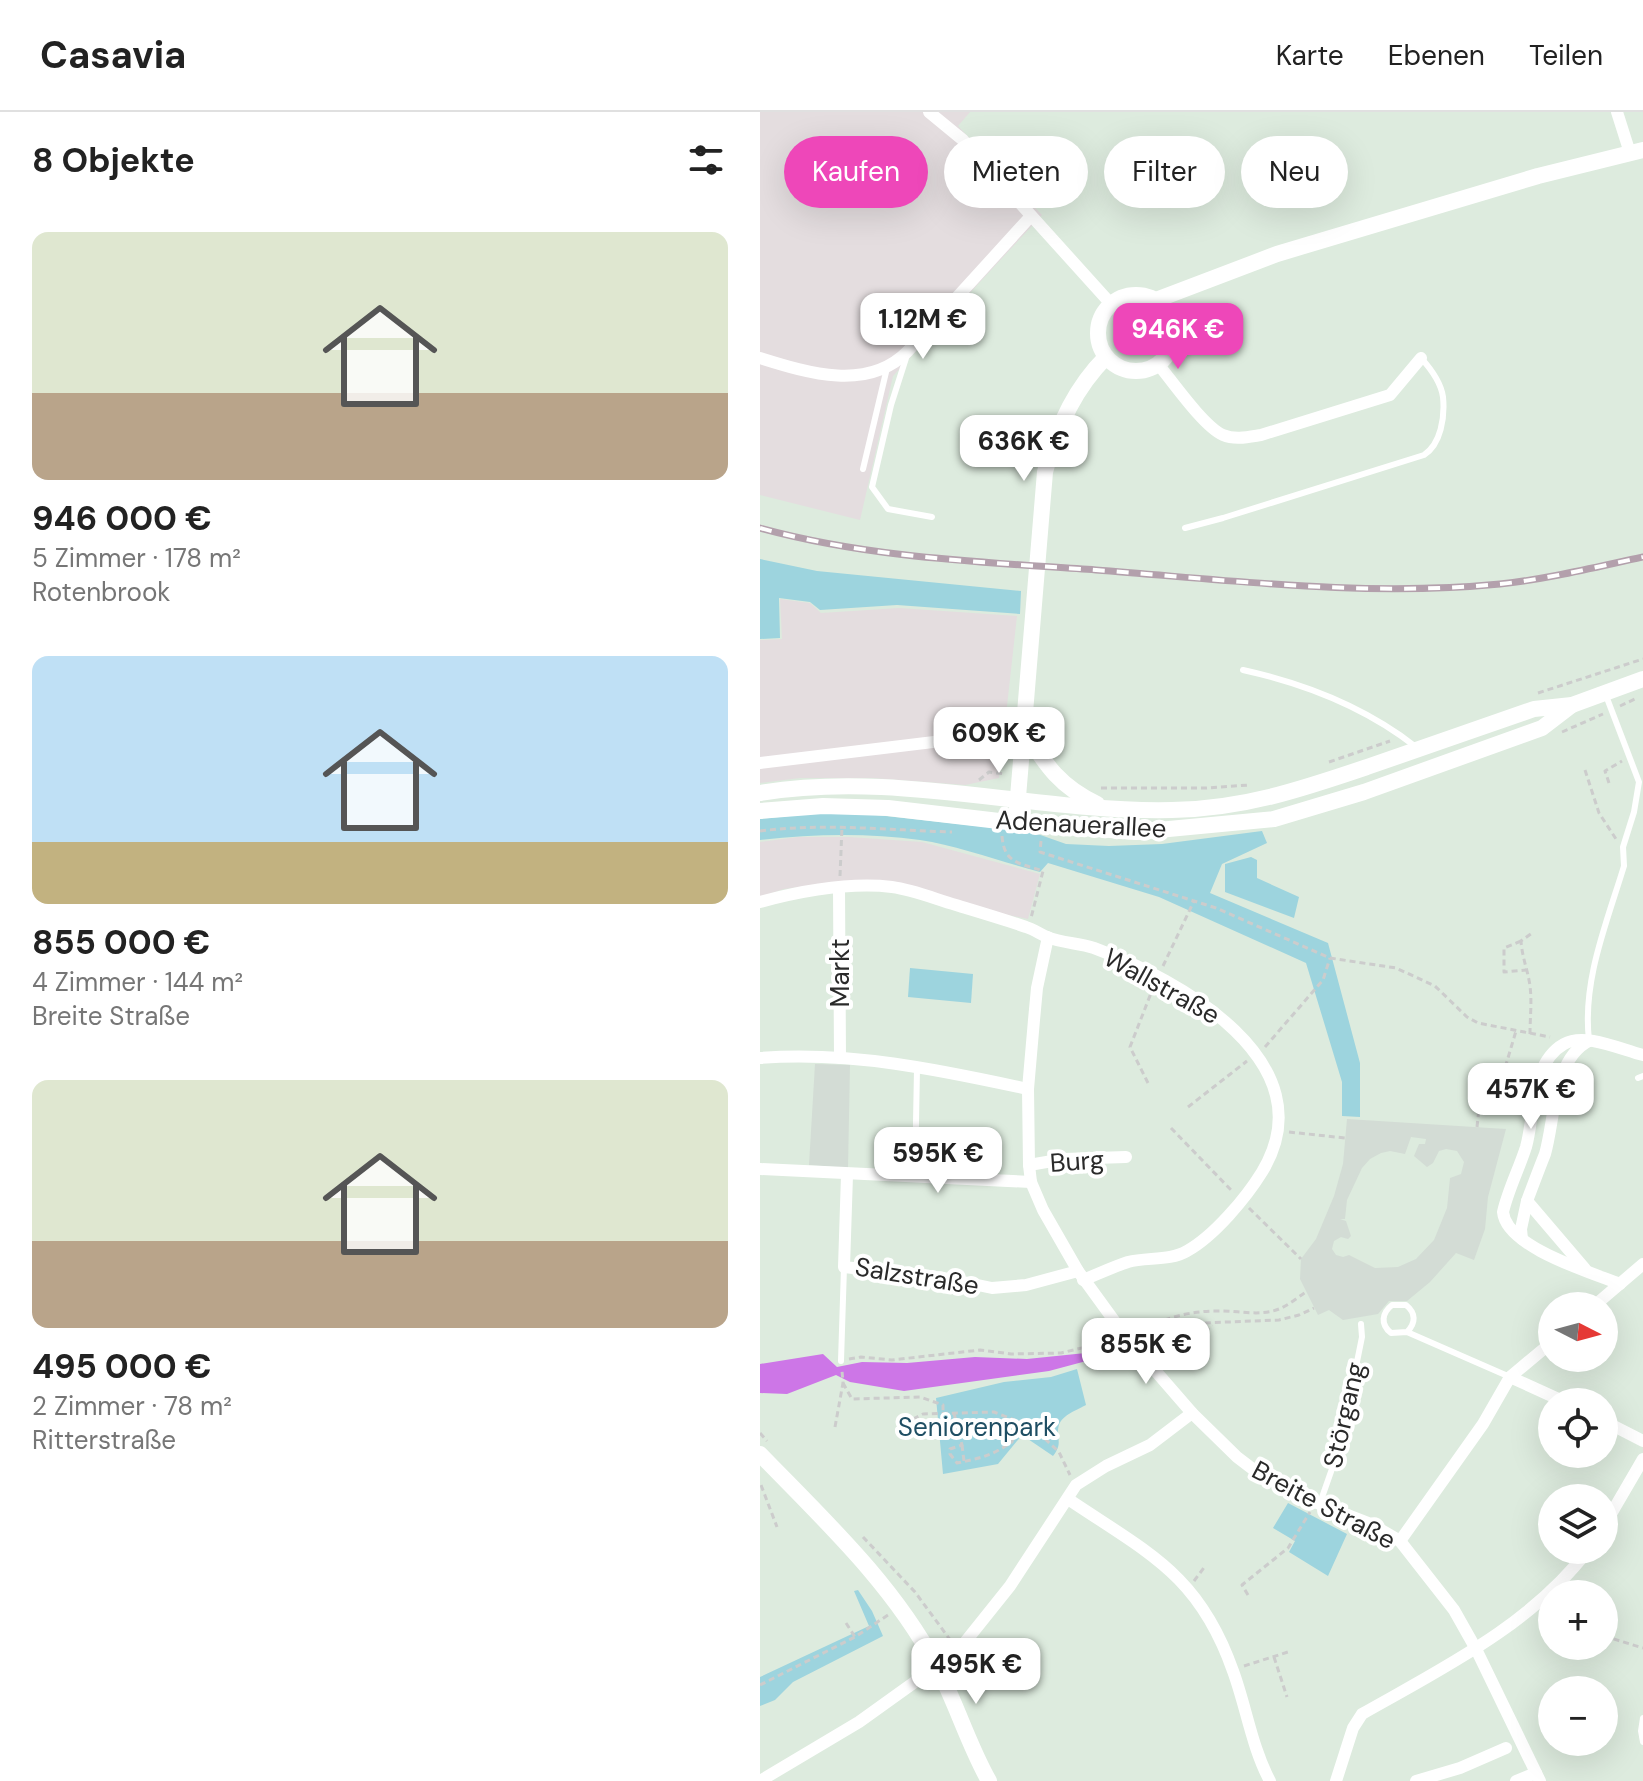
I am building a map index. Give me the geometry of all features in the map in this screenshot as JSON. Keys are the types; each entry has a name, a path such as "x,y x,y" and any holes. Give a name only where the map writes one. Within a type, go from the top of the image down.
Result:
{"main road":[{"path":"1156,300 1292,250 1538,176 1636,151"},
{"path":"1128,295 1156,300 1166,309 1173,324 1168,353 1149,369 1129,370 1106,357 1099,342 1098,329 1103,314 1111,304 1128,295"},
{"path":"1016,823 1045,472 1055,440 1075,396 1090,373 1106,357"},
{"name":"Adenauerallee","path":"760,793 807,787 864,787 1103,807 1176,810 1244,804 1301,789 1534,709 1572,705 1643,679"},
{"name":"Adenauerallee","path":"760,811 823,806 863,807 1137,832 1274,819 1389,784 1542,728 1572,705"},
{"path":"1024,731 1053,775 1081,797 1103,807"},
{"path":"760,1454 850,1545 898,1608 936,1665 989,1781"}],"street":[{"path":"929,112 963,140 1111,304"},
{"path":"1617,112 1636,151"},
{"path":"760,358 841,375 865,375 887,368 908,351 1031,216"},
{"path":"1158,364 1210,425 1223,435 1239,438 1261,435 1390,395 1421,358"},
{"path":"760,763 1024,731"},
{"name":"Wallstraße","path":"760,902 839,888 875,886 905,890 1029,928 1048,937 1090,947 1157,978 1193,997 1227,1022 1258,1054 1275,1097 1277,1131 1266,1164 1241,1201 1186,1252 1128,1262 1080,1276"},
{"name":"Markt","path":"839,888 840,1058"},
{"name":"Breite Straße","path":"1048,937 1037,988 1028,1089 1029,1165 1031,1182 1043,1210 1080,1276 1126,1337 1192,1413 1237,1457 1265,1477 1371,1524 1400,1541 1442,1593 1476,1649 1538,1777"},
{"path":"1620,1284 1541,1251 1509,1230 1503,1220 1503,1212 1524,1151 1537,1084 1549,1058 1563,1044 1576,1041 1589,1041 1643,1055"},
{"path":"1522,1239 1527,1201 1545,1152 1553,1110 1569,1059 1579,1046 1589,1041"},
{"path":"760,1058 840,1058 917,1065 1028,1089"},
{"name":"Burg","path":"1029,1165 1064,1159 1126,1157"},
{"path":"760,1169 1031,1182"},
{"name":"Salzstraße","path":"847,1175 844,1267 944,1278 992,1288 1080,1276"},
{"path":"1527,1201 1588,1271"},
{"path":"1611,1292 1643,1264"},
{"path":"1400,1541 1483,1424 1510,1377 1538,1354"},
{"path":"1510,1377 1538,1390"},
{"path":"760,1781 859,1722 958,1651 1010,1586 1076,1485 1106,1466 1150,1445 1192,1413"},
{"path":"1618,1428 1643,1441"},
{"path":"1618,1502 1643,1459"},
{"path":"1068,1499 1164,1564 1189,1588 1220,1635 1270,1781"},
{"path":"1336,1781 1353,1728 1362,1714 1476,1649 1547,1595 1575,1564"},
{"path":"1416,1781 1460,1768 1506,1748"},
{"path":"1516,1781 1538,1777"}],"lane":[{"path":"908,351 891,405 872,487 888,509 932,517"},
{"path":"1185,528 1433,450 1440,437 1443,397 1435,374 1421,358"},
{"path":"863,469 887,368"},
{"path":"1243,670 1305,686 1383,722 1419,749"},
{"path":"1589,1041 1587,1017 1591,981 1624,866 1623,847 1639,782 1605,693"},
{"path":"915,1176 917,1065"},
{"path":"841,1361 844,1267"},
{"path":"1407,1332 1412,1327 1414,1314 1406,1305 1392,1305 1384,1313 1387,1329 1396,1334 1407,1332 1510,1377"},
{"name":"Störgang","path":"1318,1503 1340,1446 1362,1337 1361,1324"},
{"path":"1643,1718 1643,1742"}],"path":[{"path":"1536,693 1643,659"},
{"path":"1318,766 1403,737"},
{"path":"1609,783 1605,771 1630,758"},
{"path":"1585,770 1604,824 1623,847"},
{"path":"1097,788 1206,788 1252,784"},
{"path":"760,831 842,827 963,833"},
{"path":"839,888 842,827"},
{"path":"1002,836 1003,850 1008,858 1043,871 1029,928"},
{"path":"1041,840 1040,852 1194,901 1330,958 1379,964 1411,973 1435,986 1467,1017 1478,1023 1562,1039"},
{"path":"1148,1083 1130,1047 1157,978 1194,901"},
{"path":"1526,970 1504,972 1504,948 1532,933"},
{"path":"1521,941 1530,990 1530,1035"},
{"path":"1188,1107 1274,1039 1323,980 1330,958"},
{"path":"1477,1127 1480,1099 1502,1078 1516,1031"},
{"path":"1171,1128 1222,1181"},
{"path":"1277,1131 1345,1138"},
{"path":"1241,1201 1301,1259"},
{"path":"1140,1330 1180,1315 1216,1310 1260,1312 1279,1309 1306,1292"},
{"path":"1143,1355 1168,1329 1279,1320 1314,1308"},
{"path":"1159,1373 1213,1324"},
{"path":"841,1361 861,1357 903,1359 980,1350 1011,1354 1061,1353 1126,1337"},
{"path":"835,1427 843,1383 852,1399 920,1397 943,1405 943,1413"},
{"path":"913,1419 923,1414 994,1412 1017,1421 1043,1437 1059,1452 1076,1485"},
{"path":"954,1413 964,1461"},
{"path":"962,1445 950,1449 957,1463 988,1457 1012,1442 1017,1421"},
{"path":"761,1485 777,1527"},
{"path":"1248,1595 1242,1585 1288,1548 1318,1503"},
{"path":"1189,1588 1206,1565"},
{"path":"760,1685 855,1637 898,1608"},
{"path":"846,1623 855,1637"},
{"path":"1618,1640 1643,1648"},
{"path":"1233,1670 1291,1651"},
{"path":"1274,1657 1287,1697"}],"shaded area":[{"path":"760,112 970,112 958,126 967,136 944,136 944,208 1035,208 1042,215 893,376 860,520 760,495"},
{"path":"780,599 810,603 821,613 899,608 1017,616 999,778 965,785 873,778 800,778 760,783 760,640 782,639"},
{"path":"798,837 922,842 1040,874 1028,919 845,881 784,889 760,897 760,842"},
{"path":"815,1064 850,1065 848,1168 809,1165"},
{"path":"1347,1119 1506,1129 1488,1197 1485,1229 1474,1260 1456,1253 1430,1282 1407,1301 1389,1301 1378,1314 1343,1320 1329,1310 1318,1315 1300,1279 1301,1259 1316,1239 1343,1164","holes":["1411,1137 1426,1139 1425,1144 1419,1144 1414,1156 1427,1167 1439,1151 1446,1149 1457,1151 1464,1162 1461,1174 1450,1178 1447,1208 1434,1240 1416,1259 1398,1267 1375,1268 1349,1255 1336,1255 1332,1249 1334,1241 1351,1236 1346,1221 1340,1219 1345,1219 1347,1200 1362,1168 1381,1153 1405,1154"]},
{"path":"1105,1351 1105,1356 1049,1371 904,1391 850,1382 836,1375 787,1394 760,1393 760,1364 823,1354 837,1367 862,1362 907,1363 975,1357 1027,1359"}],"green space":[{"path":"760,559 817,571 1021,591 1020,614 897,605 820,610 810,602 779,598 780,638 760,639"},
{"path":"858,813 1032,832 1066,844 1109,846 1162,844 1262,831 1267,843 1222,864 1210,893 1328,943 1360,1063 1360,1117 1342,1116 1342,1082 1306,963 1159,897 1048,863 1040,872 950,846 881,836 800,836 760,840 760,819"},
{"path":"1251,857 1257,860 1257,878 1299,897 1294,918 1225,892 1225,864"},
{"path":"910,968 973,974 971,1003 908,997"},
{"name":"Seniorenpark","path":"1077,1369 1086,1405 1061,1421 1059,1443 1053,1456 1022,1435 998,1464 943,1474 936,1398 1004,1382 1051,1377"},
{"path":"1288,1503 1347,1534 1328,1576 1289,1552 1295,1541 1273,1528"},
{"path":"858,1590 883,1636 793,1682 775,1700 760,1706 760,1677 869,1626 854,1591"}],"railway":[{"path":"760,528 843,546 927,557 1348,588 1449,588 1500,584 1643,557"}]}
